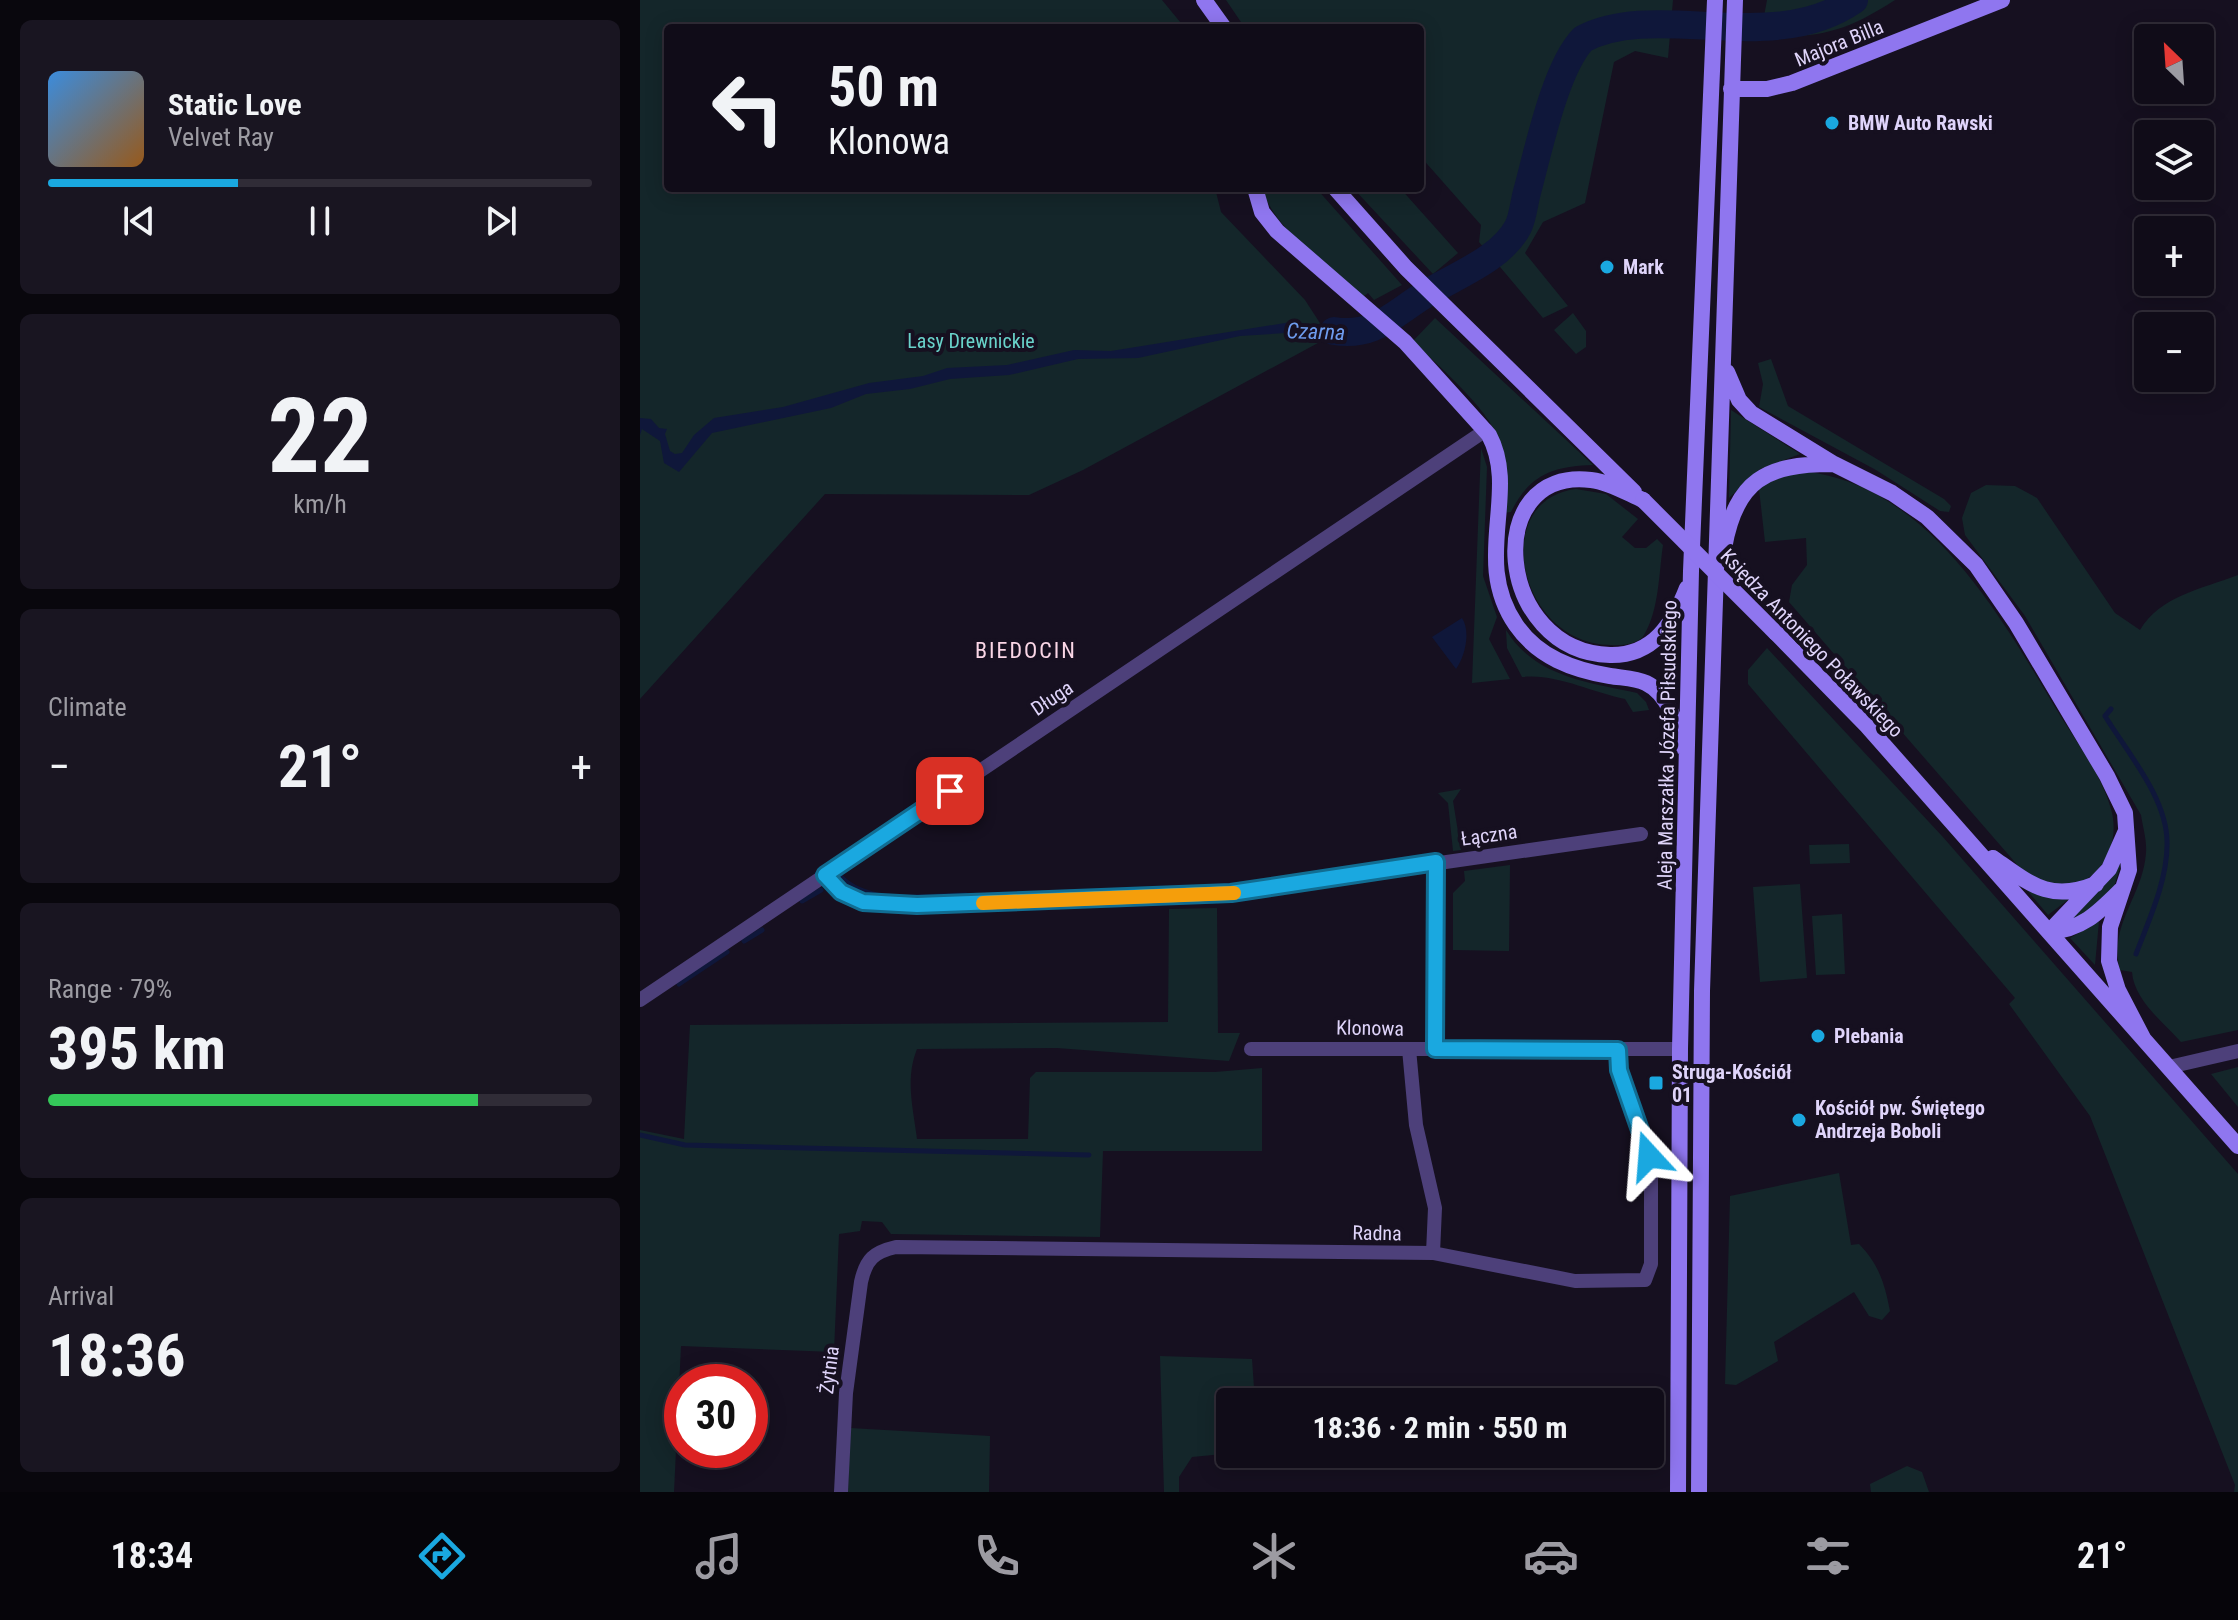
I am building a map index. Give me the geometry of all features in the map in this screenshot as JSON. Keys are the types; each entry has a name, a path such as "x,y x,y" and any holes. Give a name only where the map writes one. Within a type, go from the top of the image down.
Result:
{"main road":[{"path":"1204,0 1221,24"},
{"name":"Aleja Marszałka Józefa Piłsudskiego","path":"1678,1492 1680,1049 1691,571 1715,0"},
{"name":"Aleja Marszałka Józefa Piłsudskiego","path":"1699,1492 1702,991 1735,0"},
{"name":"Majora Billa","path":"1731,89 1767,89 1792,83 2002,0"},
{"path":"1256,192 1262,212 1277,231 1405,342 1486,430 1497,455 1494,560 1498,585 1507,610 1523,634 1548,655 1576,669 1648,684 1665,700 1676,725 1686,783"},
{"name":"Księdza Antoniego Poławskiego","path":"1339,192 1406,268 1643,500 1867,726 2238,1146"},
{"path":"1723,355 1731,386 1745,407 1834,464 1911,506 1976,565 2016,623 2107,776 2127,825 2131,855 2110,927 2109,961 2118,990 2143,1038"},
{"path":"1714,602 1729,519 1751,485 1784,466 1834,464"},
{"path":"1643,500 1589,480 1559,483 1536,497 1521,520 1514,549 1518,581 1531,610 1551,633 1575,647 1605,655 1630,653 1649,646 1662,634 1680,605 1691,571"},
{"path":"2049,932 2096,884 2119,851 2127,825"},
{"path":"1972,844 2039,890 2064,893 2096,884"},
{"path":"2049,932 2066,931 2083,924 2124,887"}],"street":[{"name":"Długa","path":"640,1000 1486,430"},
{"name":"Łączna","path":"825,875 841,892 863,902 917,905 1231,893 1641,834"},
{"path":"1435,1049 1436,862"},
{"name":"Klonowa","path":"1251,1049 1680,1049"},
{"path":"1409,1049 1416,1125 1435,1208 1433,1253"},
{"name":"Radna","path":"871,1256 896,1247 1433,1253 1575,1281 1640,1281 1648,1277 1651,1264 1649,1156 1619,1070 1618,1050"},
{"path":"2169,1067 2238,1051"},
{"name":"Żytnia","path":"841,1492 848,1377 861,1282 871,1256"}],"green space":[{"name":"Lasy Drewnickie","path":"640,0 1162,0 1182,24 664,24 664,192 1216,192 1221,212 1305,300 1329,337 1083,470 1029,495 825,494 640,699"},
{"path":"1226,0 1673,0 1668,58 1635,51 1614,62 1585,203 1543,222 1525,253 1568,306 1543,318 1479,242 1481,225 1424,161 1424,24 1242,24"},
{"path":"1767,0 1895,0 1860,20 1831,31 1760,38"},
{"path":"1264,192 1320,192 1402,285 1374,300 1368,293 1363,297 1290,232 1268,203"},
{"path":"1357,192 1404,192 1458,253 1433,274"},
{"path":"1573,313 1586,331 1586,347 1576,354 1554,330"},
{"path":"1435,318 1593,465 1566,468 1544,475 1526,489 1511,512 1503,513 1505,466 1498,436 1465,392 1413,341"},
{"path":"1771,359 1788,406 1944,499 1951,506 1949,512 1940,511 1876,470 1759,407 1763,384 1758,363"},
{"path":"1731,410 1800,454 1760,469 1729,498"},
{"path":"1481,448 1487,467 1483,576 1497,617 1489,639 1510,679 1472,683"},
{"path":"1801,471 1845,481 1885,500 1921,526 1954,558 1983,594 2086,756 2107,796 2114,824 2113,840 2101,866 2090,876 2063,886 2046,884 2020,868 1789,602 1792,585 1807,565 1806,538 1765,542 1759,489 1770,481"},
{"path":"1986,485 2015,486 2037,498 2115,613 2140,630 2148,618 2170,601 2238,575 2238,1030 2181,1042 2144,1001 2132,972 2120,970 2118,954 2122,925 2144,869 2146,853 2141,815 2025,616 1965,535 1962,518 1971,493"},
{"path":"1576,489 1606,494 1638,519 1622,537 1635,548 1646,548 1657,539 1663,545 1653,615 1642,638 1634,642 1611,645 1579,638 1554,622 1536,598 1526,571 1524,543 1531,518 1548,499"},
{"path":"1506,630 1518,646 1547,668 1581,681 1637,693 1649,710 1633,712 1625,699 1560,680 1522,677 1507,648"},
{"path":"1767,648 1942,836 2238,1174 2238,1492 2234,1492 2235,1485 2090,1116 2009,1004 2015,998 1748,684 1748,670"},
{"path":"1461,789 1453,801 1461,850 1453,851 1448,803 1438,793"},
{"path":"1849,844 1850,863 1810,864 1809,845"},
{"path":"2121,864 2113,890 2076,922 2065,920"},
{"path":"1510,865 1509,951 1453,950 1453,893 1465,881 1464,871"},
{"path":"1800,884 1807,978 1760,982 1753,887"},
{"path":"2026,889 2069,899 2048,915"},
{"path":"1217,908 1218,1033 1240,1033 1229,1061 1057,1048 917,1049 911,1082 917,1139 1028,1139 1030,1078 1036,1072 1215,1072 1262,1068 1262,1151 1103,1151 1100,1237 891,1234 882,1222 862,1221 860,1231 839,1234 834,1352 681,1346 680,1364 664,1364 664,1468 675,1468 674,1492 640,1492 640,1130 684,1139 690,1025 1168,1022 1169,909"},
{"path":"1842,914 1845,974 1816,975 1812,916"},
{"path":"2099,921 2095,965 2070,938"},
{"path":"2238,1067 2238,1107 2211,1074"},
{"path":"1839,1173 1851,1245 1859,1244 1876,1267 1890,1311 1882,1320 1869,1316 1854,1292 1774,1342 1778,1361 1736,1385 1725,1384 1730,1196"},
{"path":"1160,1356 1252,1359 1254,1388 1216,1388 1216,1455 1192,1457 1179,1477 1179,1492 1164,1492"},
{"path":"850,1428 990,1436 989,1492 848,1492"},
{"path":"1907,1466 1922,1472 1929,1492 1871,1492 1870,1484"}],"water":[{"path":"1291,322 1351,329 1369,326 1376,333 1366,337 1302,332 1240,336 1138,358 1078,359 1009,375 950,379 910,389 866,394 831,408 712,433 679,472 664,463 660,441 642,429 640,435 640,418 651,419 659,428 667,429 665,434 670,451 682,453 694,435 714,418 783,407 869,383 923,376 947,368 1007,365 1074,350 1111,351"},
{"path":"1462,618 1466,644 1456,669 1432,637"}],"waterway":[{"name":"Czarna","path":"1334,331 1360,331 1380,324 1487,259 1510,239 1521,219 1556,90 1573,52 1583,39 1613,28 1645,24 1787,25 1822,16 1854,0"},
{"path":"2111,709 2105,716 2153,792 2165,825 2167,842 2161,885 2136,954"},
{"path":"841,877 853,886 883,896 966,895"},
{"path":"802,901 821,890"},
{"path":"744,941 762,930"},
{"path":"679,984 727,952"},
{"path":"640,1135 685,1145 1089,1155"}],"slow traffic":[{"path":"983,903 1234,893"}],"place":[{"name":"BMW Auto Rawski","path":"1832,123"},
{"name":"Mark","path":"1607,267"},
{"name":"Plebania","path":"1818,1036"},
{"name":"Struga-Kościół 01","path":"1656,1083"},
{"name":"Kościół pw. Świętego Andrzeja Boboli","path":"1799,1120"}],"district":[{"name":"BIEDOCIN","path":"1026,650"}],"route":[{"path":"950,791 825,875 841,892 863,902 917,905 1231,893 1436,862 1435,1049 1618,1050 1619,1070 1649,1156"}]}
